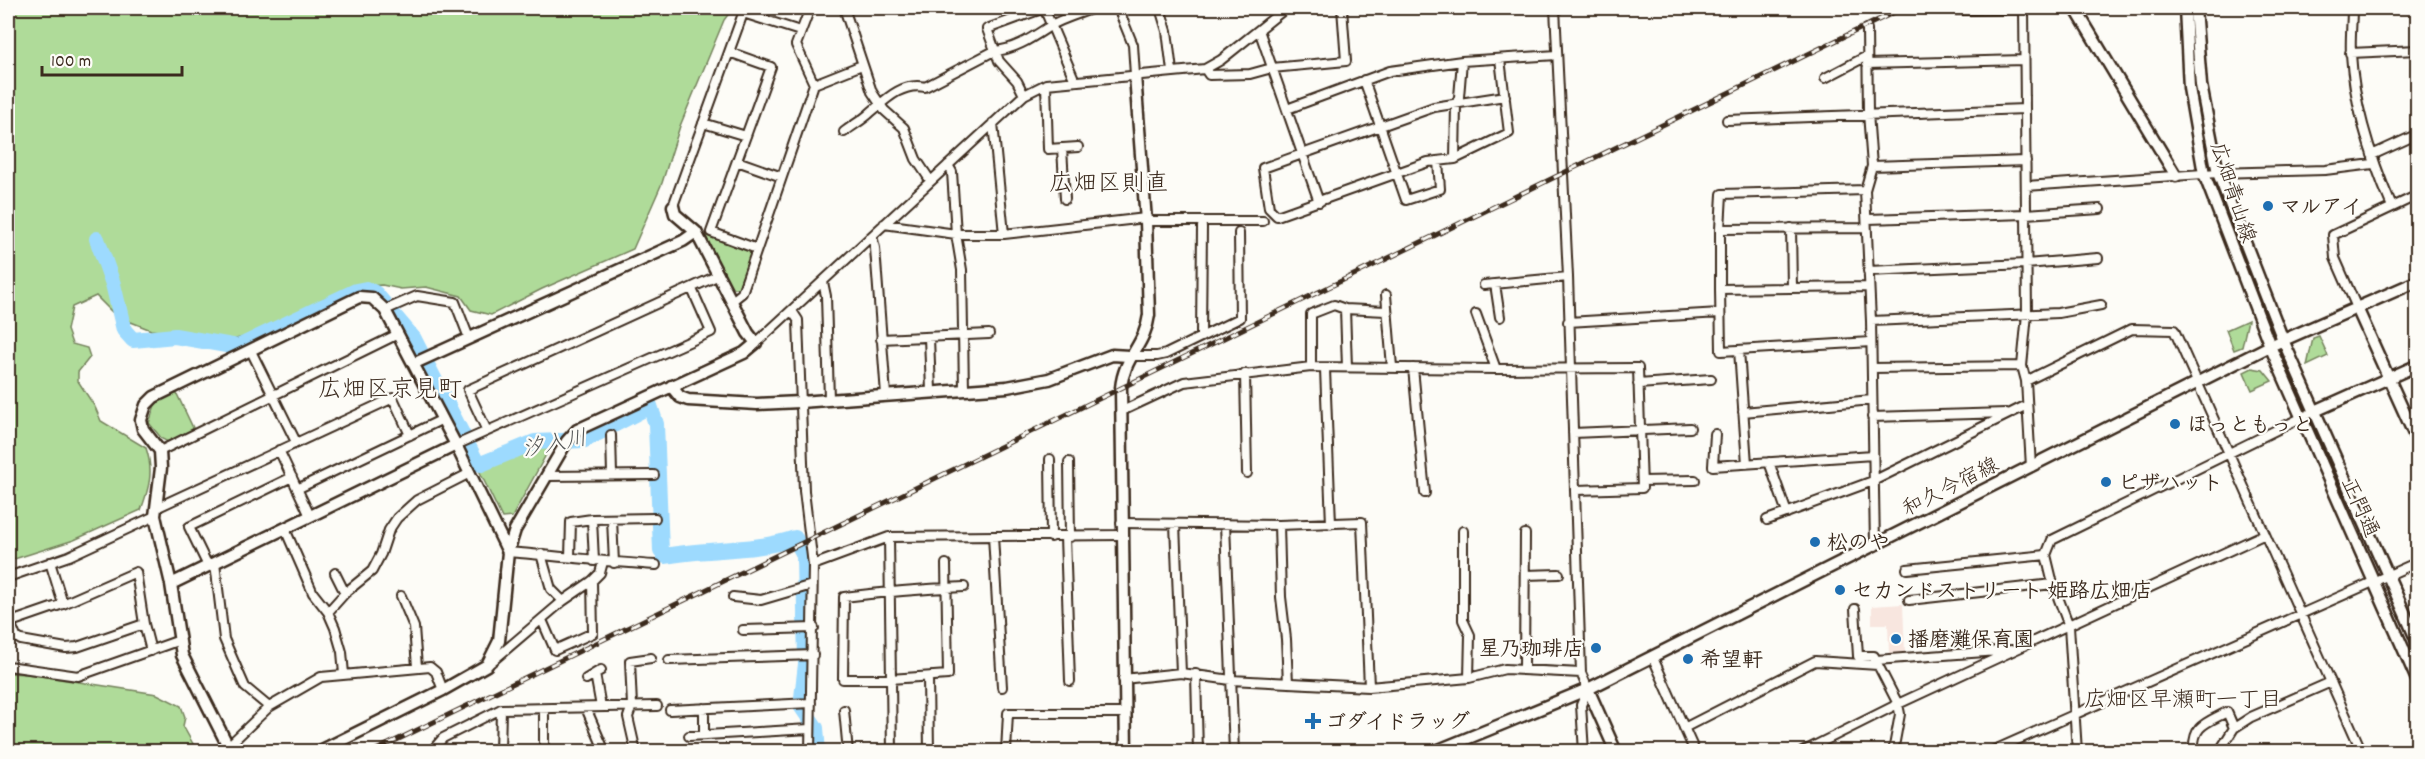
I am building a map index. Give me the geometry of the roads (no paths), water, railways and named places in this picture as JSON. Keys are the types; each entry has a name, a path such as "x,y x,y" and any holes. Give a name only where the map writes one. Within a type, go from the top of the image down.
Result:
{"street":[{"path":"732,301 742,293 814,84 796,45 810,8"},
{"path":"844,8 862,65 879,103 904,128 916,159 930,180"},
{"path":"1024,95 1017,81 999,62 987,29 1044,8 1075,81"},
{"path":"844,132 872,112 879,103 914,84 925,87 994,51 1001,51 1037,36 1050,26 1094,8"},
{"path":"1118,8 1133,45 1136,75 1146,220 1148,322 1141,343 1129,356 1122,377 1121,523 1126,752"},
{"path":"1160,8 1167,31 1172,72"},
{"path":"487,665 499,641 508,552 515,530 567,441 577,430 744,352 792,311 930,180 1024,95 1046,84 1204,69 1221,60 1286,8"},
{"path":"1204,69 1209,75 1250,74 1272,68 1346,61 1342,8"},
{"path":"1555,8 1568,277 1581,673 1616,752"},
{"path":"1948,8 1955,10 2024,8 2027,314 2022,366 2026,381 2031,467"},
{"path":"2076,8 2176,176"},
{"name":"広畑青山線","path":"2185,8 2189,88 2204,174 2270,346"},
{"name":"広畑青山線","path":"2196,8 2201,85 2218,173 2283,340"},
{"path":"2352,8 2350,53 2356,101 2373,164 2392,207"},
{"path":"756,343 696,232 675,214 673,206 744,10 800,31"},
{"path":"1866,29 1872,166 1865,190 1871,321 1875,546"},
{"path":"1259,30 1319,202"},
{"path":"2350,53 2418,50"},
{"path":"729,52 771,67 711,232 758,249"},
{"path":"1287,109 1390,71 1462,61 1557,55"},
{"path":"1500,59 1505,96 1509,133 1455,159 1428,162 1277,216 1269,208 1263,168 1434,107 1505,96"},
{"path":"1825,78 1867,60 2024,60"},
{"path":"1455,159 1456,105 1459,97 1462,61"},
{"path":"814,84 862,65"},
{"path":"1364,81 1406,200 1440,189 1438,161"},
{"path":"1046,84 1048,149 1078,147"},
{"path":"1727,120 1868,113 2025,110"},
{"path":"703,123 746,136"},
{"path":"993,123 1004,234"},
{"path":"2372,155 2418,134"},
{"path":"1062,148 1065,199"},
{"path":"737,160 782,177"},
{"path":"1872,166 2026,161"},
{"path":"2026,186 2218,173 2325,170 2373,164"},
{"path":"948,165 952,172 956,234 962,270 964,390"},
{"path":"1865,190 1722,194 1721,351 1871,342"},
{"path":"2418,195 2333,235 2335,258 2418,443"},
{"path":"1868,219 2026,214 2100,209"},
{"path":"884,224 956,234 1004,234 1146,220 1263,221"},
{"path":"1201,337 1202,227"},
{"path":"1791,228 1792,288"},
{"path":"1720,229 1866,228"},
{"path":"415,363 683,241 696,232"},
{"path":"671,386 680,397 688,400 757,404 800,402 1029,384 1112,356 1157,356 1240,318 1239,233"},
{"path":"872,236 875,248 886,395"},
{"path":"1868,271 2026,264 2098,258"},
{"path":"486,431 468,390 719,275"},
{"path":"1484,285 1568,277"},
{"name":"和久今宿線","path":"1434,752 1588,690 2270,346 2418,281"},
{"path":"822,282 826,296 829,399"},
{"path":"1495,284 1500,317"},
{"path":"1720,289 1868,287"},
{"path":"171,584 486,431 711,332 692,289"},
{"path":"1386,295 1392,367"},
{"path":"385,310 417,296 454,302 469,338"},
{"path":"443,690 436,672 430,667 321,677 269,707 225,749 183,655 171,584 155,512 161,468 160,451 143,429 142,413 154,397 359,297 372,298 385,310 415,363 508,552"},
{"path":"1311,367 1311,314 1334,305 1345,309 1386,311"},
{"path":"1871,321 2058,313 2101,305"},
{"path":"1345,309 1347,367"},
{"path":"792,311 798,320 804,491 813,565 814,628 809,655 810,752"},
{"path":"1568,322 1720,313"},
{"path":"1476,314 1496,369"},
{"path":"2026,381 2132,329 2174,330 2362,752"},
{"path":"160,451 398,334"},
{"path":"881,339 989,334"},
{"path":"929,337 931,392"},
{"name":"正門通","path":"2283,340 2418,643"},
{"name":"正門通","path":"2270,346 2418,682"},
{"path":"1739,350 1747,464"},
{"path":"251,351 296,442"},
{"path":"2077,752 2069,626 2053,584 2046,555 2052,540 2315,411 2418,365"},
{"path":"1872,368 2022,366"},
{"path":"1122,411 1185,382 1311,367 1325,369 1347,367 1638,368 1642,488 1576,490"},
{"path":"1413,368 1425,493"},
{"path":"1325,369 1331,524"},
{"path":"1245,374 1247,473"},
{"path":"1638,384 1712,379"},
{"path":"8,577 51,562 279,450 393,398 410,435"},
{"path":"1743,412 1872,400"},
{"path":"1767,520 1873,481 2027,405"},
{"path":"1872,417 2010,413"},
{"path":"297,489 443,419"},
{"path":"1573,433 1690,428"},
{"path":"1715,434 1713,466 1873,455"},
{"path":"611,435 612,475"},
{"path":"279,450 310,516"},
{"path":"1050,459 1050,537"},
{"path":"1069,462 1067,537 1070,681"},
{"path":"1769,462 1786,513"},
{"path":"328,612 345,593 372,572 389,530 397,518 417,500 470,473"},
{"path":"548,476 654,475"},
{"path":"269,707 245,687 224,639 212,564 189,527 292,477"},
{"path":"1642,481 1695,480"},
{"path":"570,557 571,522 592,519 654,518"},
{"path":"592,519 594,561"},
{"path":"612,519 614,563"},
{"path":"1121,523 1279,525 1362,522 1370,687"},
{"path":"1175,524 1181,673"},
{"path":"1225,524 1234,752"},
{"path":"1279,525 1281,597 1288,683"},
{"path":"285,529 313,593 328,612 342,652 344,674"},
{"path":"1463,531 1463,620 1470,635 1469,678"},
{"path":"1524,669 1525,534"},
{"path":"1802,752 1898,704 2265,534"},
{"path":"993,536 1002,687"},
{"path":"813,565 889,537 1123,536"},
{"path":"889,537 892,752"},
{"path":"508,552 656,565"},
{"path":"541,554 551,589 563,601"},
{"path":"1908,569 2046,555"},
{"path":"51,562 63,604"},
{"path":"318,752 443,690 487,665 563,601 592,581 600,573 603,562"},
{"path":"1990,752 2418,562"},
{"path":"946,564 946,588 948,675 843,679 843,597 889,591 946,588 964,586"},
{"path":"144,624 77,647 66,648 16,638 9,622 63,604 136,572 144,624 151,651"},
{"path":"335,573 345,593"},
{"path":"1525,575 1559,574"},
{"path":"542,620 555,650 593,633 592,581"},
{"path":"1909,600 2053,584"},
{"path":"733,597 762,600 812,585"},
{"path":"401,596 414,627 417,667"},
{"path":"1855,609 1858,656 1874,656 1898,704 1900,714 1893,752"},
{"path":"743,630 814,628"},
{"path":"8,666 78,676 180,640"},
{"path":"1684,728 1815,661 1877,663 2019,649"},
{"path":"669,660 809,655"},
{"path":"636,752 628,717 632,706 630,661 651,658"},
{"path":"1653,658 1695,752"},
{"path":"1123,679 1181,673 1231,680 1370,687 1469,678 1505,669 1581,673"},
{"path":"586,679 598,672 601,707"},
{"path":"1196,674 1198,752"},
{"path":"928,676 929,752"},
{"path":"2219,752 2234,728 2251,717 2331,682"},
{"path":"1584,752 1581,705 1588,690"},
{"path":"669,710 811,703"},
{"path":"431,752 443,738 501,709 544,710 657,706"},
{"path":"586,708 603,749 590,752"},
{"path":"704,708 704,735"},
{"path":"500,752 501,709"},
{"path":"544,710 544,752"},
{"path":"844,710 848,752"},
{"path":"2194,752 2195,732 2205,723 2227,712 2234,728"},
{"path":"1006,752 1008,713 1125,713"},
{"path":"689,736 809,729"}],"waterway":[{"name":"汐入川","path":"97,239 113,284 124,330 133,340 175,336 238,347 356,291 366,289 375,293 414,339 477,463 481,464 535,442 585,440 650,406 656,424 661,551 665,556 764,546 795,538 804,555 806,664 801,706 816,728 818,752"}],"railway":[{"path":"372,752 1903,8"}],"place":[{"name":"マルアイ","path":"2268,206"},
{"name":"ほっともっと","path":"2175,424"},
{"name":"ピザハット","path":"2106,482"},
{"name":"松のや","path":"1815,542"},
{"name":"セカンドストリート 姫路広畑店","path":"1840,590"},
{"name":"播磨灘保育園","path":"1896,639"},
{"name":"星乃珈琲店","path":"1596,648"},
{"name":"希望軒","path":"1688,659"},
{"name":"ゴダイドラッグ","path":"1313,721"}],"district":[{"name":"広畑区則直","path":"1109,182"},
{"name":"広畑区京見町","path":"390,388"},
{"name":"広畑区早瀬町一丁目","path":"2183,698"}]}
